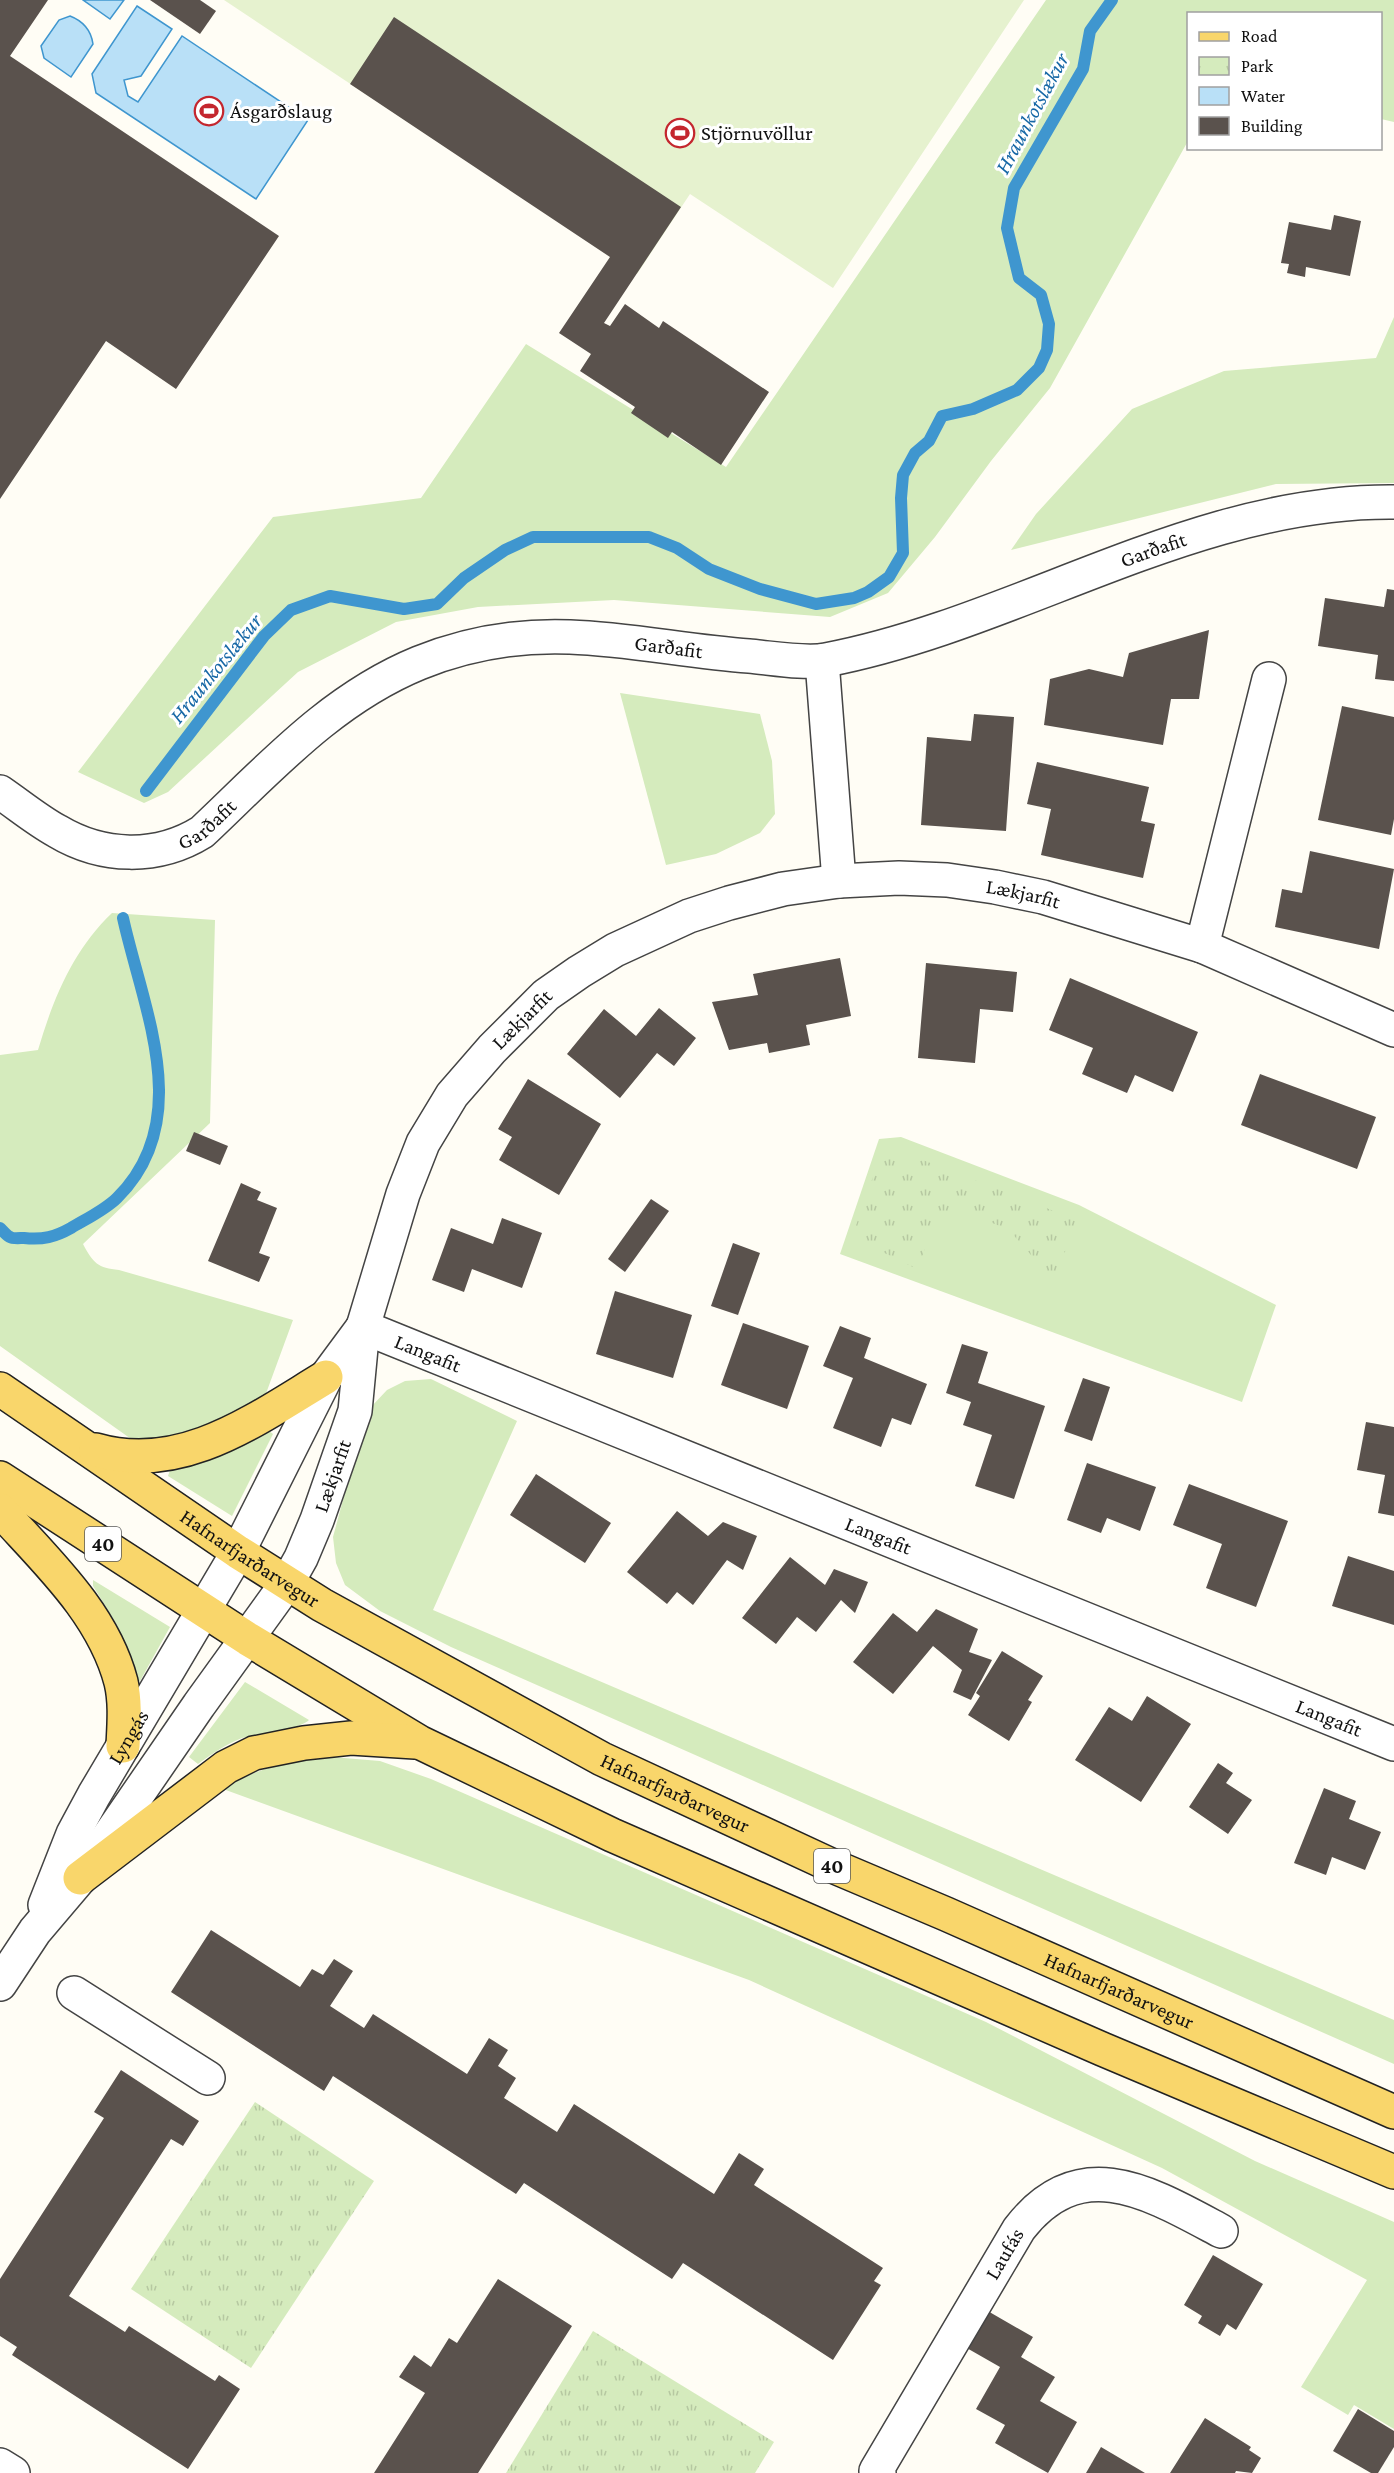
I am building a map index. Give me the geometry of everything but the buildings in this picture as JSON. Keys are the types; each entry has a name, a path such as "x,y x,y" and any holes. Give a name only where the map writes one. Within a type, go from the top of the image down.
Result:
{"main road":[{"path":"80,1445 113,1455 140,1457 169,1454 207,1444 237,1431 326,1377"},
{"name":"Hafnarfjarðarvegur","path":"0,1389 287,1583 364,1630 602,1759 835,1867 1394,2112"},
{"name":"40","path":"0,1478 248,1639 419,1742 623,1839 1102,2049 1394,2172"},
{"path":"0,1510 81,1601 105,1642 121,1682 125,1711 123,1746"},
{"path":"80,1878 226,1767 254,1754 304,1743 351,1738 419,1742"}],"street":[{"name":"Garðafit","path":"2,798 57,832 81,843 123,853 145,852 184,843 202,832 308,731 366,689 420,663 458,651 531,637 572,637 719,654 822,661 916,636 1189,537 1239,523 1335,505 1394,502"},
{"path":"822,661 838,881"},
{"path":"1202,945 1269,679"},
{"name":"Lækjarfit","path":"287,1583 318,1520 355,1411 363,1328 403,1194 423,1143 452,1095 492,1049 546,995 615,950 689,916 783,889 838,881 899,878 947,880 1042,897 1202,945 1394,1030"},
{"name":"Lækjarfit","path":"238,1552 326,1377 363,1328"},
{"name":"Langafit","path":"363,1328 1394,1744"},
{"name":"Lyngás","path":"34,1931 73,1834 238,1552"},
{"name":"Lyngás","path":"0,1984 34,1931 80,1878 199,1705 287,1583"},
{"path":"74,1993 208,2078"},
{"name":"Laufás","path":"879,2473 876,2471 1019,2229 1042,2204 1070,2188 1103,2183 1119,2185 1171,2203 1221,2231"},
{"path":"0,2464 13,2473"}],"green space":[{"name":"Stjörnuvöllur","path":"224,0 1024,0 833,288 690,194 637,274"},
{"path":"1046,0 1394,0 1394,122 1382,119 1382,12 1187,12 1187,143 1050,388 991,461 935,537 888,593 830,617 614,600 478,607 396,622 298,672 168,792 144,803 78,772 273,517 421,498 526,344 726,467"},
{"path":"1394,317 1394,483 1276,484 1011,550 1036,514 1132,409 1224,371 1376,358"},
{"path":"620,693 760,714 772,761 775,814 760,833 716,854 666,865"},
{"path":"112,913 215,920 210,1123 83,1244 93,1260 106,1268 293,1320 257,1418 141,1446 0,1346 0,1055 38,1050 50,1012 75,959 98,927"},
{"path":"901,1137 1079,1205 1276,1305 1242,1402 840,1254 879,1139"},
{"path":"884,1145 1077,1220 1054,1281 1009,1230 971,1214 941,1221 929,1239 917,1269 852,1237"},
{"path":"431,1379 517,1421 433,1610 1394,2020 1394,2064 451,1647 380,1611 345,1585 336,1563 333,1537 360,1437 371,1407 387,1390 405,1381"},
{"path":"268,1430 273,1434 232,1516 168,1476 170,1470 221,1454"},
{"path":"93,1580 170,1627 140,1681 134,1679 117,1625 93,1586"},
{"path":"245,1682 309,1720 288,1729 242,1738 198,1764 189,1757"},
{"path":"332,1757 380,1761 431,1779 986,2022 1255,2161 1394,2222 1394,2429 1354,2405 1348,2415 1301,2387 1367,2280 1162,2168 749,1980 223,1789 248,1775 275,1766"},
{"path":"255,2102 374,2181 251,2368 131,2289"},
{"path":"593,2331 774,2442 755,2473 506,2473"}],"water":[{"path":"83,0 124,0 110,19"},
{"name":"Ásgarðslaug","path":"137,6 172,29 141,76 124,80 128,96 138,102 182,36 308,120 256,199 96,93 92,74"},
{"path":"70,16 86,27 93,44 71,77 44,58 41,46 59,20"}],"waterway":[{"name":"Hraunkotslækur","path":"146,791 264,636 291,610 330,596 404,609 437,604 464,578 505,550 533,537 649,537 677,548 709,569 760,589 816,604 854,598 868,592 889,577 903,553 901,498 903,475 915,453 929,441 942,416 973,409 1017,390 1039,368 1047,350 1049,324 1041,295 1019,278 1007,228 1014,188 1083,69 1090,31 1112,0"},
{"name":"Hraunkotslækur","path":"0,1228 13,1238 37,1239 54,1236 107,1206 117,1198 141,1167 154,1134 159,1099 157,1063 151,1026 123,918"}],"place":[{"name":"Ásgarðslaug","path":"209,111"},
{"name":"Stjörnuvöllur","path":"680,133"}]}
